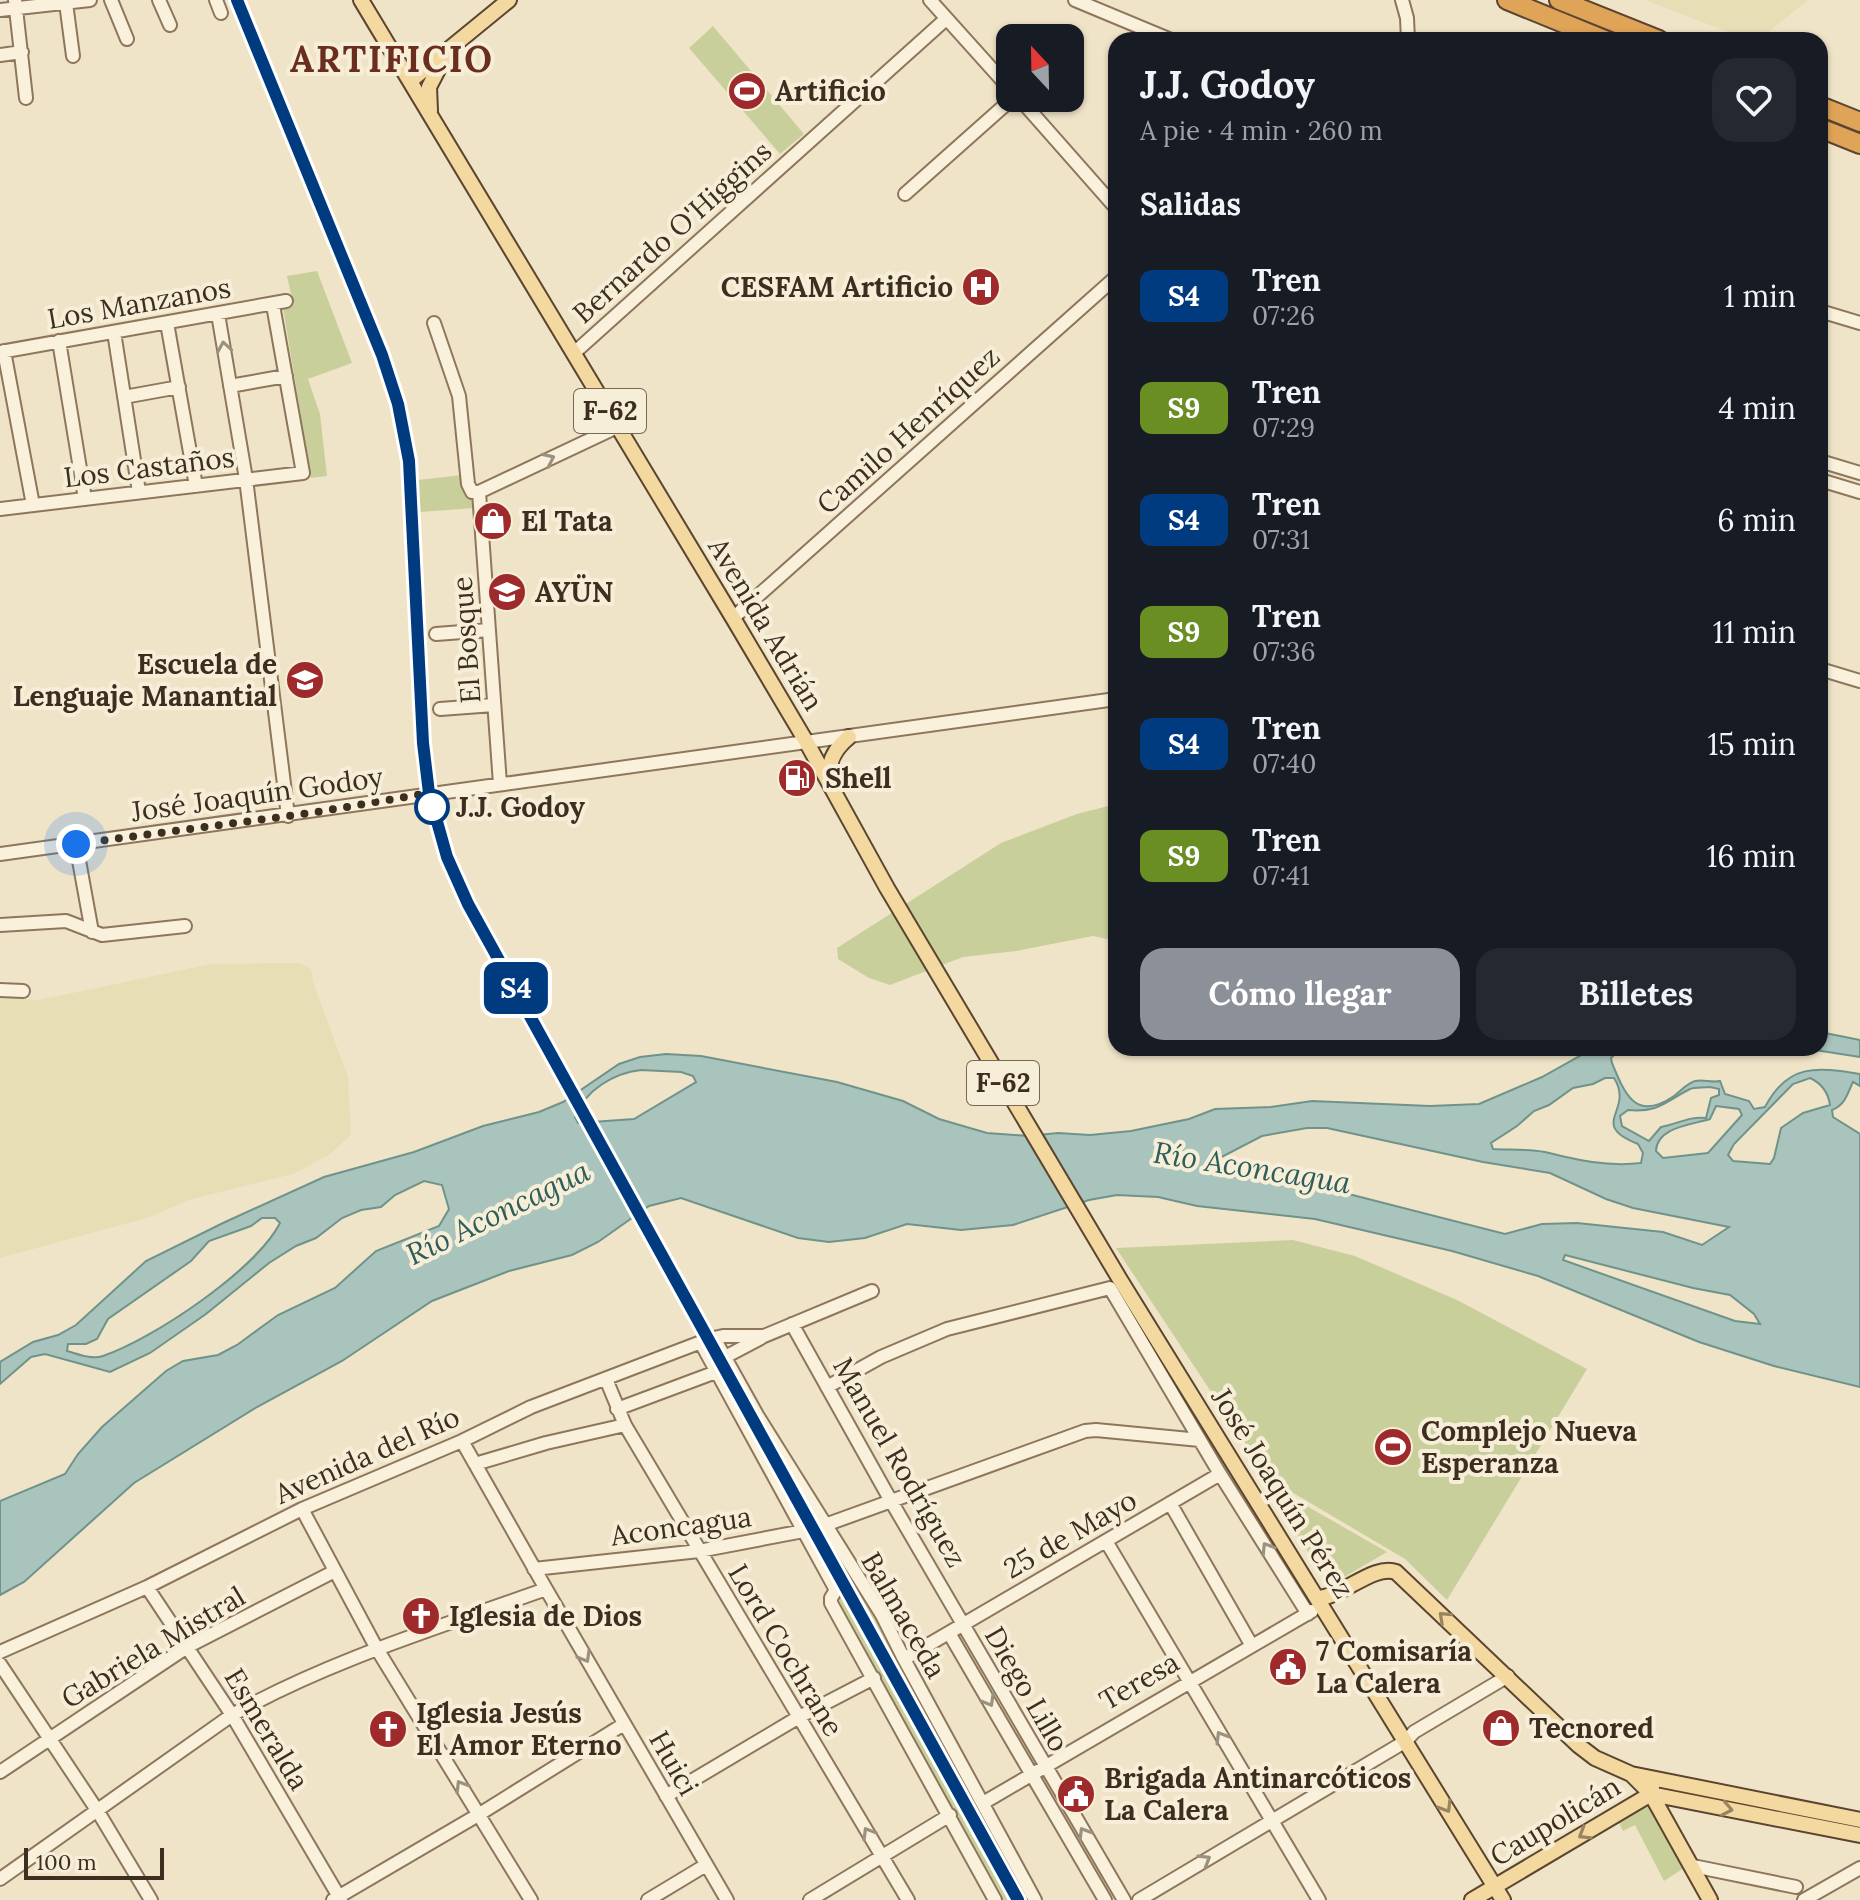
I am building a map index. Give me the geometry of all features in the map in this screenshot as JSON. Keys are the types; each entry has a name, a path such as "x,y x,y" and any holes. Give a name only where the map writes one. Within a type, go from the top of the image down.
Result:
{"highway":[{"path":"1507,0 1585,32"},
{"path":"1559,0 1639,32"},
{"path":"1828,109 1860,122"},
{"path":"1828,131 1860,144"}],"main road":[{"name":"Avenida Adrián","path":"361,0 807,743 1114,1283"},
{"path":"410,81 509,0"},
{"path":"433,119 429,87 454,44"},
{"path":"829,782 828,768 833,755 849,737"},
{"name":"José Joaquín Pérez","path":"1114,1283 1325,1599 1337,1628 1499,1893"},
{"name":"Teresa","path":"1325,1599 1390,1569 1508,1676"},
{"path":"1508,1676 1578,1745 1595,1758 1631,1774 1860,1820"},
{"path":"1631,1774 1651,1794 1710,1900"},
{"name":"Caupolicán","path":"1472,1900 1499,1893 1651,1794 1654,1778"},
{"path":"1651,1794 1860,1835"}],"street":[{"path":"0,10 16,4 90,0"},
{"path":"111,0 127,39"},
{"path":"159,0 170,25"},
{"path":"216,0 221,13"},
{"path":"930,0 996,74"},
{"path":"1075,0 1152,32"},
{"path":"1402,0 1408,32"},
{"path":"66,3 73,56"},
{"path":"16,4 26,98"},
{"name":"Bernardo O'Higgins","path":"574,353 946,19"},
{"path":"0,55 22,52"},
{"path":"905,194 1000,112"},
{"path":"1029,112 1108,199"},
{"name":"Camilo Henríquez","path":"733,618 1108,284"},
{"name":"Los Manzanos","path":"2,351 280,303 286,376"},
{"path":"1828,313 1860,323"},
{"path":"218,314 246,479 288,816"},
{"path":"167,323 196,486"},
{"name":"El Bosque","path":"434,323 459,396 469,487 474,493 479,492 500,784"},
{"path":"114,332 139,492"},
{"path":"59,341 85,499"},
{"path":"2,351 33,505"},
{"path":"230,386 286,376"},
{"name":"Los Castaños","path":"0,509 303,473 286,376"},
{"path":"124,397 179,387"},
{"path":"479,492 619,426"},
{"path":"1828,463 1860,473"},
{"path":"1828,482 1860,492"},
{"path":"436,634 489,630"},
{"path":"1828,671 1860,681"},
{"name":"José Joaquín Godoy","path":"0,854 1108,700"},
{"path":"440,709 494,705"},
{"path":"76,844 92,932"},
{"path":"0,925 66,921 102,935 185,926"},
{"path":"0,990 23,991"},
{"path":"827,1387 881,1357 947,1329 1114,1283"},
{"name":"José Joaquín Pérez","path":"1114,1283 1200,1440 1308,1614"},
{"name":"Avenida del Río","path":"725,1357 764,1336 872,1291"},
{"name":"Manuel Rodríguez","path":"792,1324 963,1625"},
{"name":"Avenida del Río","path":"0,1652 147,1587 302,1509 462,1441 531,1407 707,1340 764,1336"},
{"name":"Balmaceda","path":"707,1340 725,1357 757,1415 882,1615 1035,1900"},
{"name":"Balmaceda","path":"707,1340 716,1372 836,1590 831,1603 995,1900"},
{"path":"617,1409 716,1372"},
{"name":"Lord Cochrane","path":"606,1379 625,1425 908,1900"},
{"path":"475,1464 546,1443 625,1425"},
{"name":"Aconcagua","path":"534,1569 699,1551 805,1531 1085,1431 1200,1440"},
{"name":"Huici","path":"462,1441 727,1900"},
{"name":"25 de Mayo","path":"904,1659 1220,1474"},
{"path":"1170,1503 1252,1646"},
{"path":"302,1509 377,1649 531,1900"},
{"path":"1106,1541 1319,1900"},
{"name":"Gabriela Mistral","path":"0,1772 187,1647 335,1571"},
{"path":"836,1590 858,1579"},
{"name":"Esmeralda","path":"147,1587 232,1715 338,1899"},
{"path":"0,1879 232,1715 262,1698 377,1649 546,1589"},
{"name":"Teresa","path":"983,1803 1308,1614 1325,1599"},
{"name":"Diego Lillo","path":"963,1625 1124,1900"},
{"name":"Diego Lillo","path":"949,1633 1105,1900"},
{"path":"0,1664 97,1810 151,1900"},
{"path":"1139,1900 1406,1741 1414,1732 1508,1676"},
{"path":"666,1796 799,1717 874,1678"},
{"path":"338,1899 624,1724"},
{"path":"810,1900 950,1815"},
{"path":"648,1900 706,1865"},
{"path":"1693,1866 1796,1887"},
{"path":"1804,1900 1860,1868"}],"shaded area":[{"path":"1645,0 1808,0 1769,32 1728,32"},
{"path":"300,963 311,969 348,1077 351,1135 329,1155 293,1174 188,1200 150,1217 0,1258 0,997 39,1000 211,964"}],"green space":[{"name":"Artificio","path":"713,26 804,134 780,154 689,48"},
{"path":"317,271 352,363 308,379 320,414 327,476 311,478 283,308 293,303 287,276"},
{"path":"462,475 465,496 474,501 475,508 420,512 418,480"},
{"path":"1108,806 1108,939 1093,936 1016,951 963,957 890,985 869,978 838,959 837,948 1001,843 1077,814"},
{"name":"Complejo Nueva Esperanza","path":"1293,1240 1355,1256 1457,1300 1587,1369 1447,1600 1405,1559 1268,1478 1116,1248"},
{"path":"1270,1485 1387,1552 1329,1586 1268,1487"},
{"path":"858,1588 1031,1900 1001,1900 834,1600"},
{"path":"1643,1803 1652,1807 1684,1868 1664,1881 1635,1825 1623,1831 1617,1819"}],"water":[{"path":"1828,1034 1860,1040 1860,1057 1828,1052"},
{"name":"Río Aconcagua","path":"666,1054 701,1056 837,1082 903,1101 939,1119 987,1133 1028,1136 1131,1131 1189,1119 1215,1109 1271,1107 1312,1101 1430,1106 1479,1104 1542,1077 1580,1056 1613,1056 1612,1063 1627,1094 1641,1105 1650,1106 1674,1096 1695,1081 1720,1081 1725,1094 1749,1101 1754,1109 1765,1107 1784,1082 1805,1071 1860,1074 1860,1086 1853,1082 1843,1102 1832,1110 1833,1117 1860,1134 1860,1387 1774,1366 1699,1342 1538,1276 1452,1251 1315,1219 1197,1206 1158,1197 1117,1195 1089,1200 1013,1225 961,1230 907,1224 865,1238 829,1242 798,1238 681,1198 649,1206 598,1242 572,1255 509,1271 432,1301 342,1361 257,1407 134,1483 24,1582 0,1595 0,1501 65,1474 102,1427 166,1371 183,1361 218,1355 237,1345 278,1315 335,1288 376,1251 439,1226 449,1209 442,1185 424,1181 395,1195 381,1207 361,1210 342,1218 316,1238 269,1263 206,1314 150,1353 110,1372 45,1354 31,1357 0,1384 0,1362 33,1342 58,1335 76,1325 146,1261 223,1223 324,1177 414,1152 483,1126 539,1112 563,1102 619,1064 640,1057","holes":["631,1072 681,1072 693,1076 696,1082 634,1119 578,1123 575,1117 593,1091 611,1079","1605,1078 1614,1078 1619,1089 1614,1123 1616,1130 1638,1144 1643,1153 1641,1163 1604,1163 1539,1151 1493,1149 1491,1143 1534,1111 1549,1105 1573,1088","1810,1078 1821,1085 1830,1105 1803,1113 1781,1128 1770,1164 1733,1161 1728,1155 1734,1144 1793,1084","1690,1089 1719,1089 1719,1095 1711,1098 1706,1118 1661,1127 1649,1141 1622,1126 1620,1116 1628,1110 1655,1108","1716,1106 1739,1109 1742,1115 1708,1153 1663,1158 1656,1151 1662,1137 1669,1132 1710,1119","1307,1128 1327,1128 1483,1162 1550,1173 1633,1208 1729,1227 1702,1245 1663,1232 1577,1223 1542,1224 1505,1234 1333,1190 1224,1175 1207,1170 1204,1166 1262,1136","262,1218 275,1218 280,1223 268,1242 249,1261 175,1319 103,1356 85,1356 67,1351 68,1344 86,1344 97,1339 108,1319 191,1261 209,1241 251,1226","1565,1255 1730,1295 1754,1314 1760,1324 1735,1321 1563,1260"]}],"railway":[{"path":"237,0 382,355 400,418 411,483 424,746 435,810 454,873 1018,1900"}],"train":[{"name":"S4","path":"237,0 382,355 403,423 409,461 425,760 429,793 447,857 468,904 1018,1900"}],"place":[{"name":"Artificio","path":"747,91"},
{"name":"CESFAM Artificio","path":"981,287"},
{"name":"El Tata","path":"493,521"},
{"name":"AYÜN","path":"507,592"},
{"name":"Escuela de Lenguaje Manantial","path":"305,680"},
{"name":"Shell","path":"797,778"},
{"name":"J.J. Godoy","path":"432,807"},
{"name":"Complejo Nueva Esperanza","path":"1393,1447"},
{"name":"Iglesia de Dios","path":"421,1616"},
{"name":"7 Comisaría La Calera","path":"1288,1667"},
{"name":"Tecnored","path":"1501,1728"},
{"name":"Iglesia Jesús El Amor Eterno","path":"388,1729"},
{"name":"Brigada Antinarcóticos La Calera","path":"1076,1794"}],"district":[{"name":"ARTIFICIO","path":"392,59"}],"route":[{"path":"76,844 311,813 429,793 432,807"}]}
